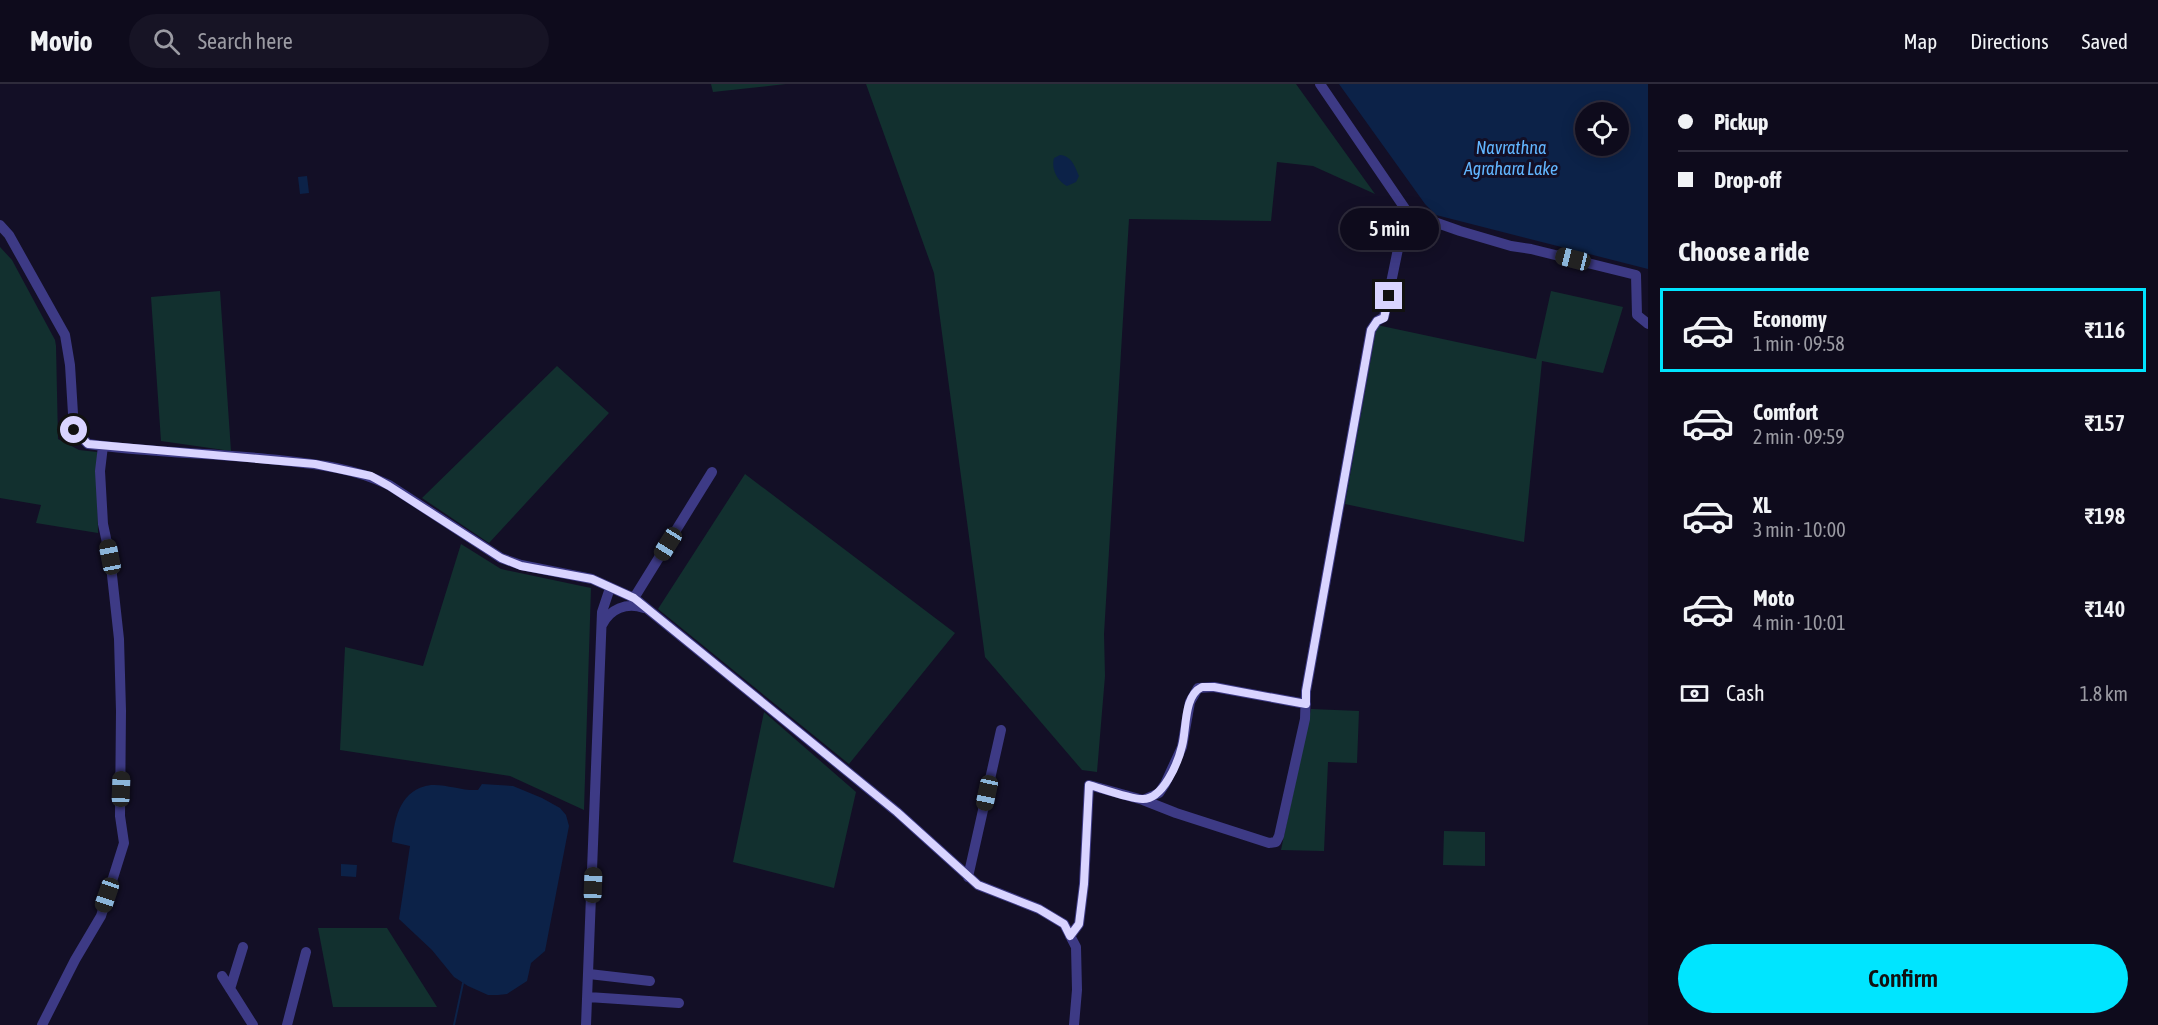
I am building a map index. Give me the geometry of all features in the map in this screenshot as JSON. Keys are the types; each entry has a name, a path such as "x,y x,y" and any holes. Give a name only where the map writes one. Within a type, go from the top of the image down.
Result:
{"street":[{"path":"1320,84 1406,212 1511,246 1636,275 1637,315 1648,324"},
{"path":"1070,936 1079,924 1084,884 1089,785 1143,800 1269,843 1276,842 1305,719 1311,661 1371,330 1377,321 1384,318 1406,212"},
{"path":"0,225 9,235 65,335 70,365 74,430 88,444 315,464 371,476 501,558 521,566 592,579 634,598 897,812 978,885 1039,909 1064,924 1076,947 1074,1025"},
{"path":"42,1025 100,916 124,843 120,816 119,639 110,557 103,524 100,471 103,446"},
{"path":"634,598 712,472"},
{"path":"586,1025 602,612 610,588"},
{"path":"602,625 608,615 623,607 638,606 648,609"},
{"path":"1143,800 1159,793 1165,784 1182,747 1190,702 1198,688 1214,687 1306,704"},
{"path":"968,877 1001,730"},
{"path":"230,989 243,947"},
{"path":"286,1025 306,952"},
{"path":"589,974 650,981"},
{"path":"222,976 253,1025"},
{"path":"588,997 679,1003"}],"green space":[{"path":"711,84 786,84 713,92"},
{"path":"866,84 1296,84 1375,194 1313,166 1277,162 1271,221 1129,219 1104,634 1105,676 1097,772 1082,770 985,657 934,273"},
{"path":"0,247 12,260 55,340 58,439 79,450 97,452 98,533 36,523 41,505 0,498"},
{"path":"220,291 231,451 161,441 151,297"},
{"path":"1551,291 1623,307 1603,373 1542,361 1524,542 1345,504 1377,325 1536,359"},
{"path":"557,366 609,413 489,543 422,498"},
{"path":"745,474 955,633 849,764 658,609"},
{"path":"461,544 501,569 591,588 584,810 510,776 340,750 345,647 423,666"},
{"path":"1311,709 1359,711 1357,763 1328,762 1324,851 1281,850"},
{"path":"764,712 856,792 834,888 733,862"},
{"path":"1444,831 1485,832 1485,866 1443,865"},
{"path":"318,928 387,928 437,1007 333,1007"}],"water":[{"name":"Navrathna Agrahara Lake","path":"1339,84 1648,84 1648,269 1436,215 1425,204"},
{"path":"1060,155 1070,160 1079,176 1076,182 1067,186 1060,181 1054,170 1054,158"},
{"path":"307,176 309,193 300,194 298,177"},
{"path":"482,784 513,786 542,798 560,808 566,815 569,826 545,951 531,963 527,981 507,994 498,995 488,995 454,977 432,950 399,919 410,846 392,842 401,805 413,792 431,785 478,790"},
{"path":"341,864 357,865 356,877 341,876"}],"waterway":[{"path":"454,1025 463,983"}],"route":[{"path":"74,430 88,444 315,464 371,476 501,558 521,566 592,579 634,598 897,812 978,885 1039,909 1064,924 1070,936 1079,924 1084,884 1089,785 1143,800 1159,793 1182,747 1190,702 1198,688 1214,687 1306,704 1306,691 1371,330 1377,321 1384,318 1389,296"}]}
